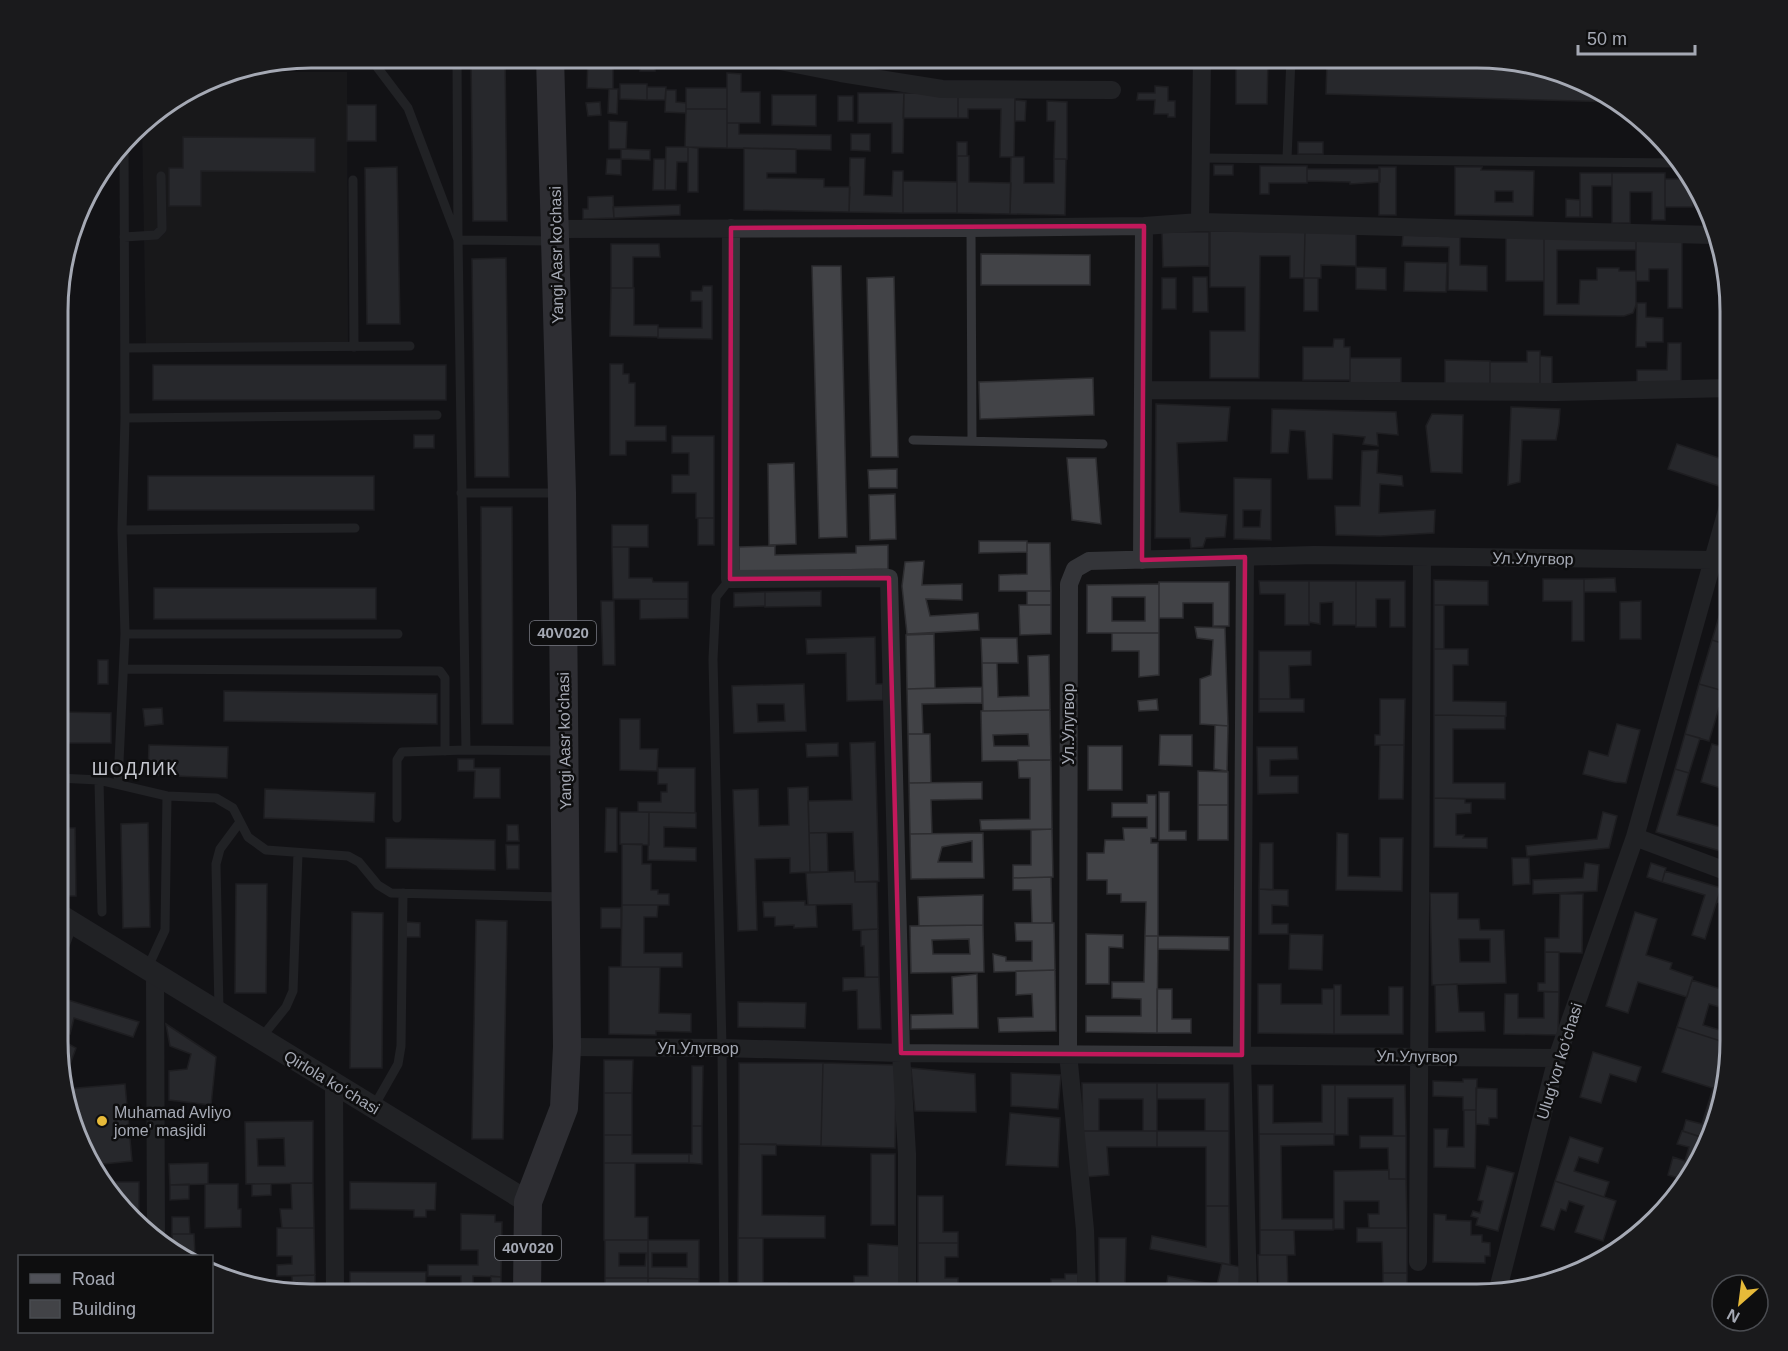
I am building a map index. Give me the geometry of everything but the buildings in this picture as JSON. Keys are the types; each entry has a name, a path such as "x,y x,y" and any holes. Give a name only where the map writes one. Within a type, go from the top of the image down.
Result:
{"main road":[{"name":"Yangi Aasr ko'chasi","path":"528,1202 564,1108 567,1047 562,493 550,68"},
{"name":"40V020","path":"527,1284 528,1202"}],"street":[{"path":"850,68 942,89 1112,90"},
{"path":"1200,222 1202,68"},
{"path":"556,235 731,228 1144,226 1200,222 1709,235"},
{"path":"1142,560 1144,226"},
{"path":"731,228 730,579 889,578 901,1053 907,1154 907,1284"},
{"path":"1144,390 1555,392 1720,388"},
{"name":"Ulugʻvor koʻchasi","path":"1500,1282 1557,1058 1635,837 1720,535"},
{"name":"Ул.Улугвор","path":"1087,1284 1085,1230 1068,1053 1069,584 1075,569 1089,561 1314,555 1713,560"},
{"path":"1245,557 1242,1055 1248,1284"},
{"path":"1418,1262 1422,557"},
{"path":"1635,837 1720,869"},
{"name":"Qirlola koʻchasi","path":"68,921 528,1202"},
{"path":"151,971 156,1227"},
{"name":"Ул.Улугвор","path":"567,1047 901,1053 1557,1058"},
{"path":"334,1084 335,1284"}],"lane":[{"path":"378,68 408,108 458,240"},
{"path":"457,68 466,750"},
{"path":"1287,159 1291,68"},
{"path":"118,783 125,634 122,530 125,417 124,155"},
{"path":"1201,158 1670,163"},
{"path":"124,237 156,235 162,229 161,176"},
{"path":"353,180 354,347"},
{"path":"971,228 972,441"},
{"path":"458,240 556,235"},
{"path":"125,348 410,346"},
{"path":"125,417 437,415"},
{"path":"913,440 1103,444"},
{"path":"461,493 562,493"},
{"path":"122,530 355,528"},
{"path":"724,1284 722,1048 714,659 716,597 730,579"},
{"path":"125,634 398,634"},
{"path":"124,669 440,671 445,678 445,751"},
{"path":"397,818 397,760 402,752 563,751"},
{"path":"68,778 118,783 167,796 216,798 233,808 248,837 266,850 348,856 359,862 378,885 392,893 566,897"},
{"path":"99,780 102,912"},
{"path":"151,971 165,930 167,796"},
{"path":"219,1013 216,864 220,849 240,822"},
{"path":"261,1039 286,1007 293,991 298,853"},
{"path":"373,1108 398,1064 401,1046 403,893"}],"highlighted area":[{"path":"1144,226 1142,560 1245,557 1242,1055 901,1053 889,578 730,579 731,228"}],"shaded area":[{"path":"263,72 347,72 348,346 146,346 142,136 189,100 233,80"}],"place":[{"name":"Muhamad Avliyo jome' masjidi","path":"102,1121"}],"district":[{"name":"ШОДЛИК","path":"135,769"}]}
